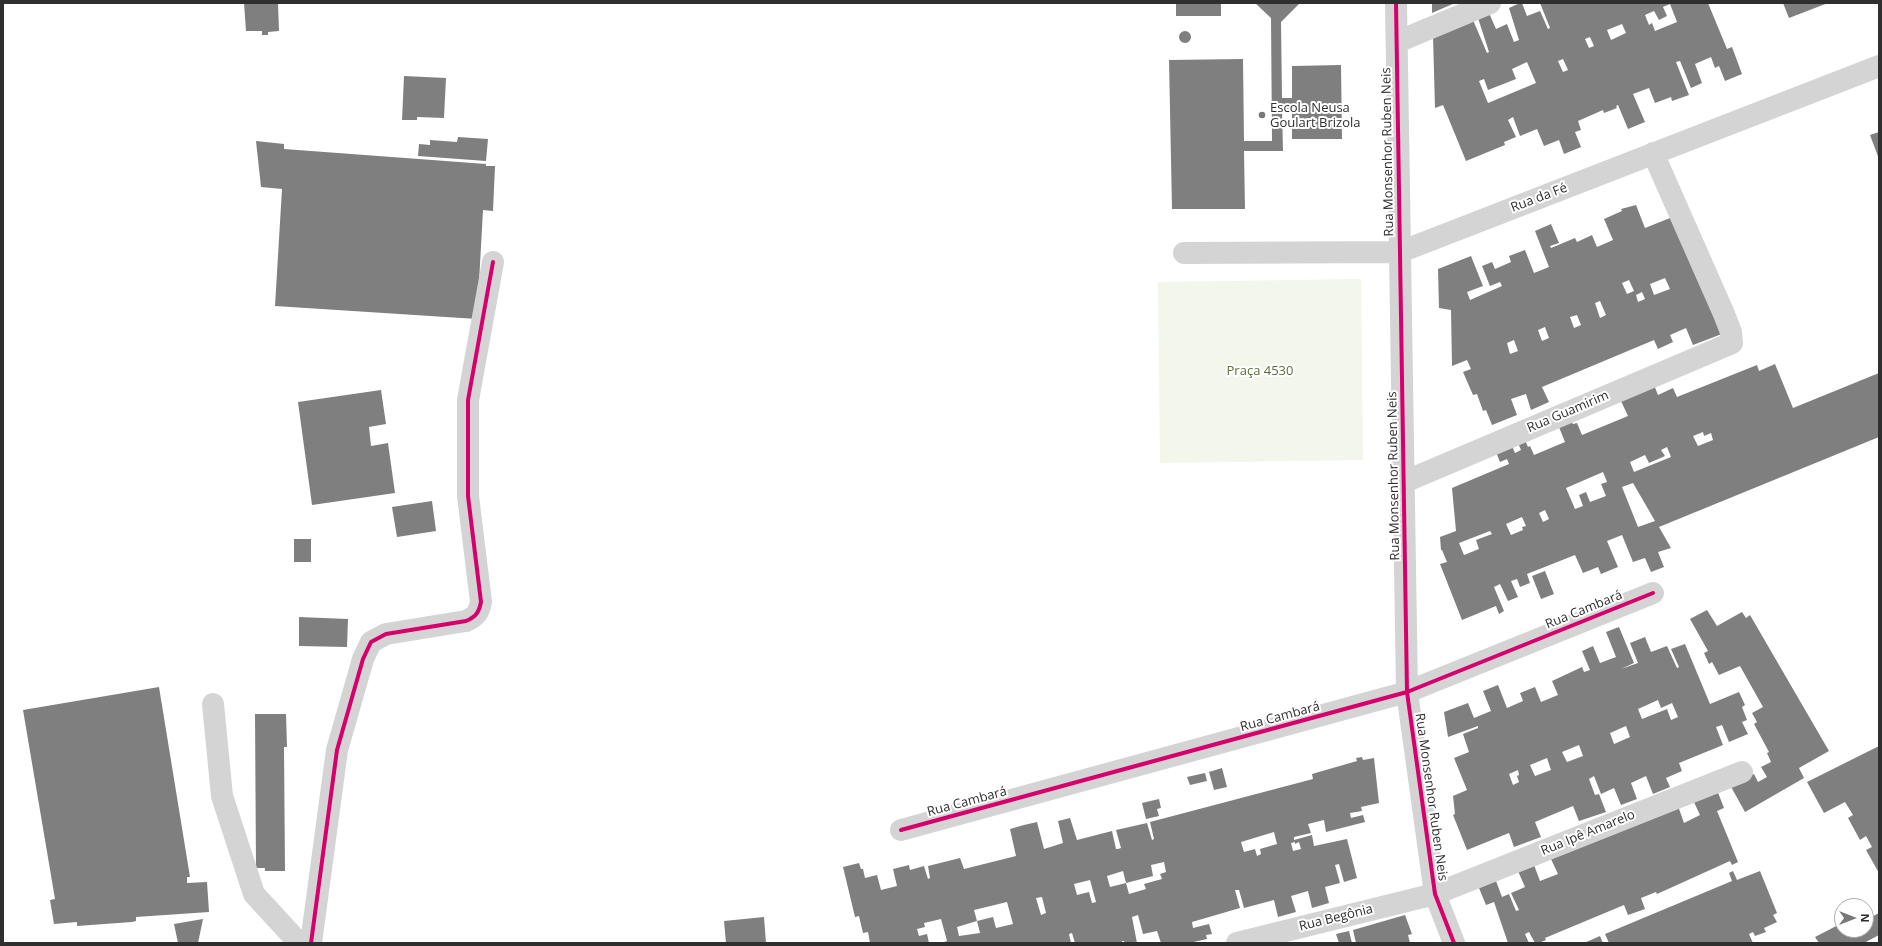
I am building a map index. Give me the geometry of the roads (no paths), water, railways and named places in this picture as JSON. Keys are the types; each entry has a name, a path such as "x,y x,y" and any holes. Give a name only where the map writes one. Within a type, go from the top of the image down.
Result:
{"street":[{"name":"Rua Monsenhor Ruben Neis","path":"1396,3 1406,692 1435,894 1454,943"},
{"path":"1396,42 1490,3"},
{"name":"Rua da Fé","path":"1184,253 1400,252 1879,66"},
{"name":"Rua Guamirim","path":"1404,482 1732,343 1731,332 1724,314 1653,154"},
{"path":"311,943 337,750 363,659 371,642 386,634 466,621 474,618 479,610 481,602 468,496 468,400 492,262"},
{"name":"Rua Cambará","path":"901,830 1406,692 1653,593"},
{"path":"213,704 222,796 254,894 299,943"},
{"name":"Rua Ipê Amarelo","path":"1435,894 1742,772"},
{"name":"Rua Begônia","path":"1237,943 1435,894"}],"place":[{"name":"Escola Neusa Goulart Brizola","path":"1262,115"}],"park label":[{"name":"Praça 4530","path":"1260,371"}]}
